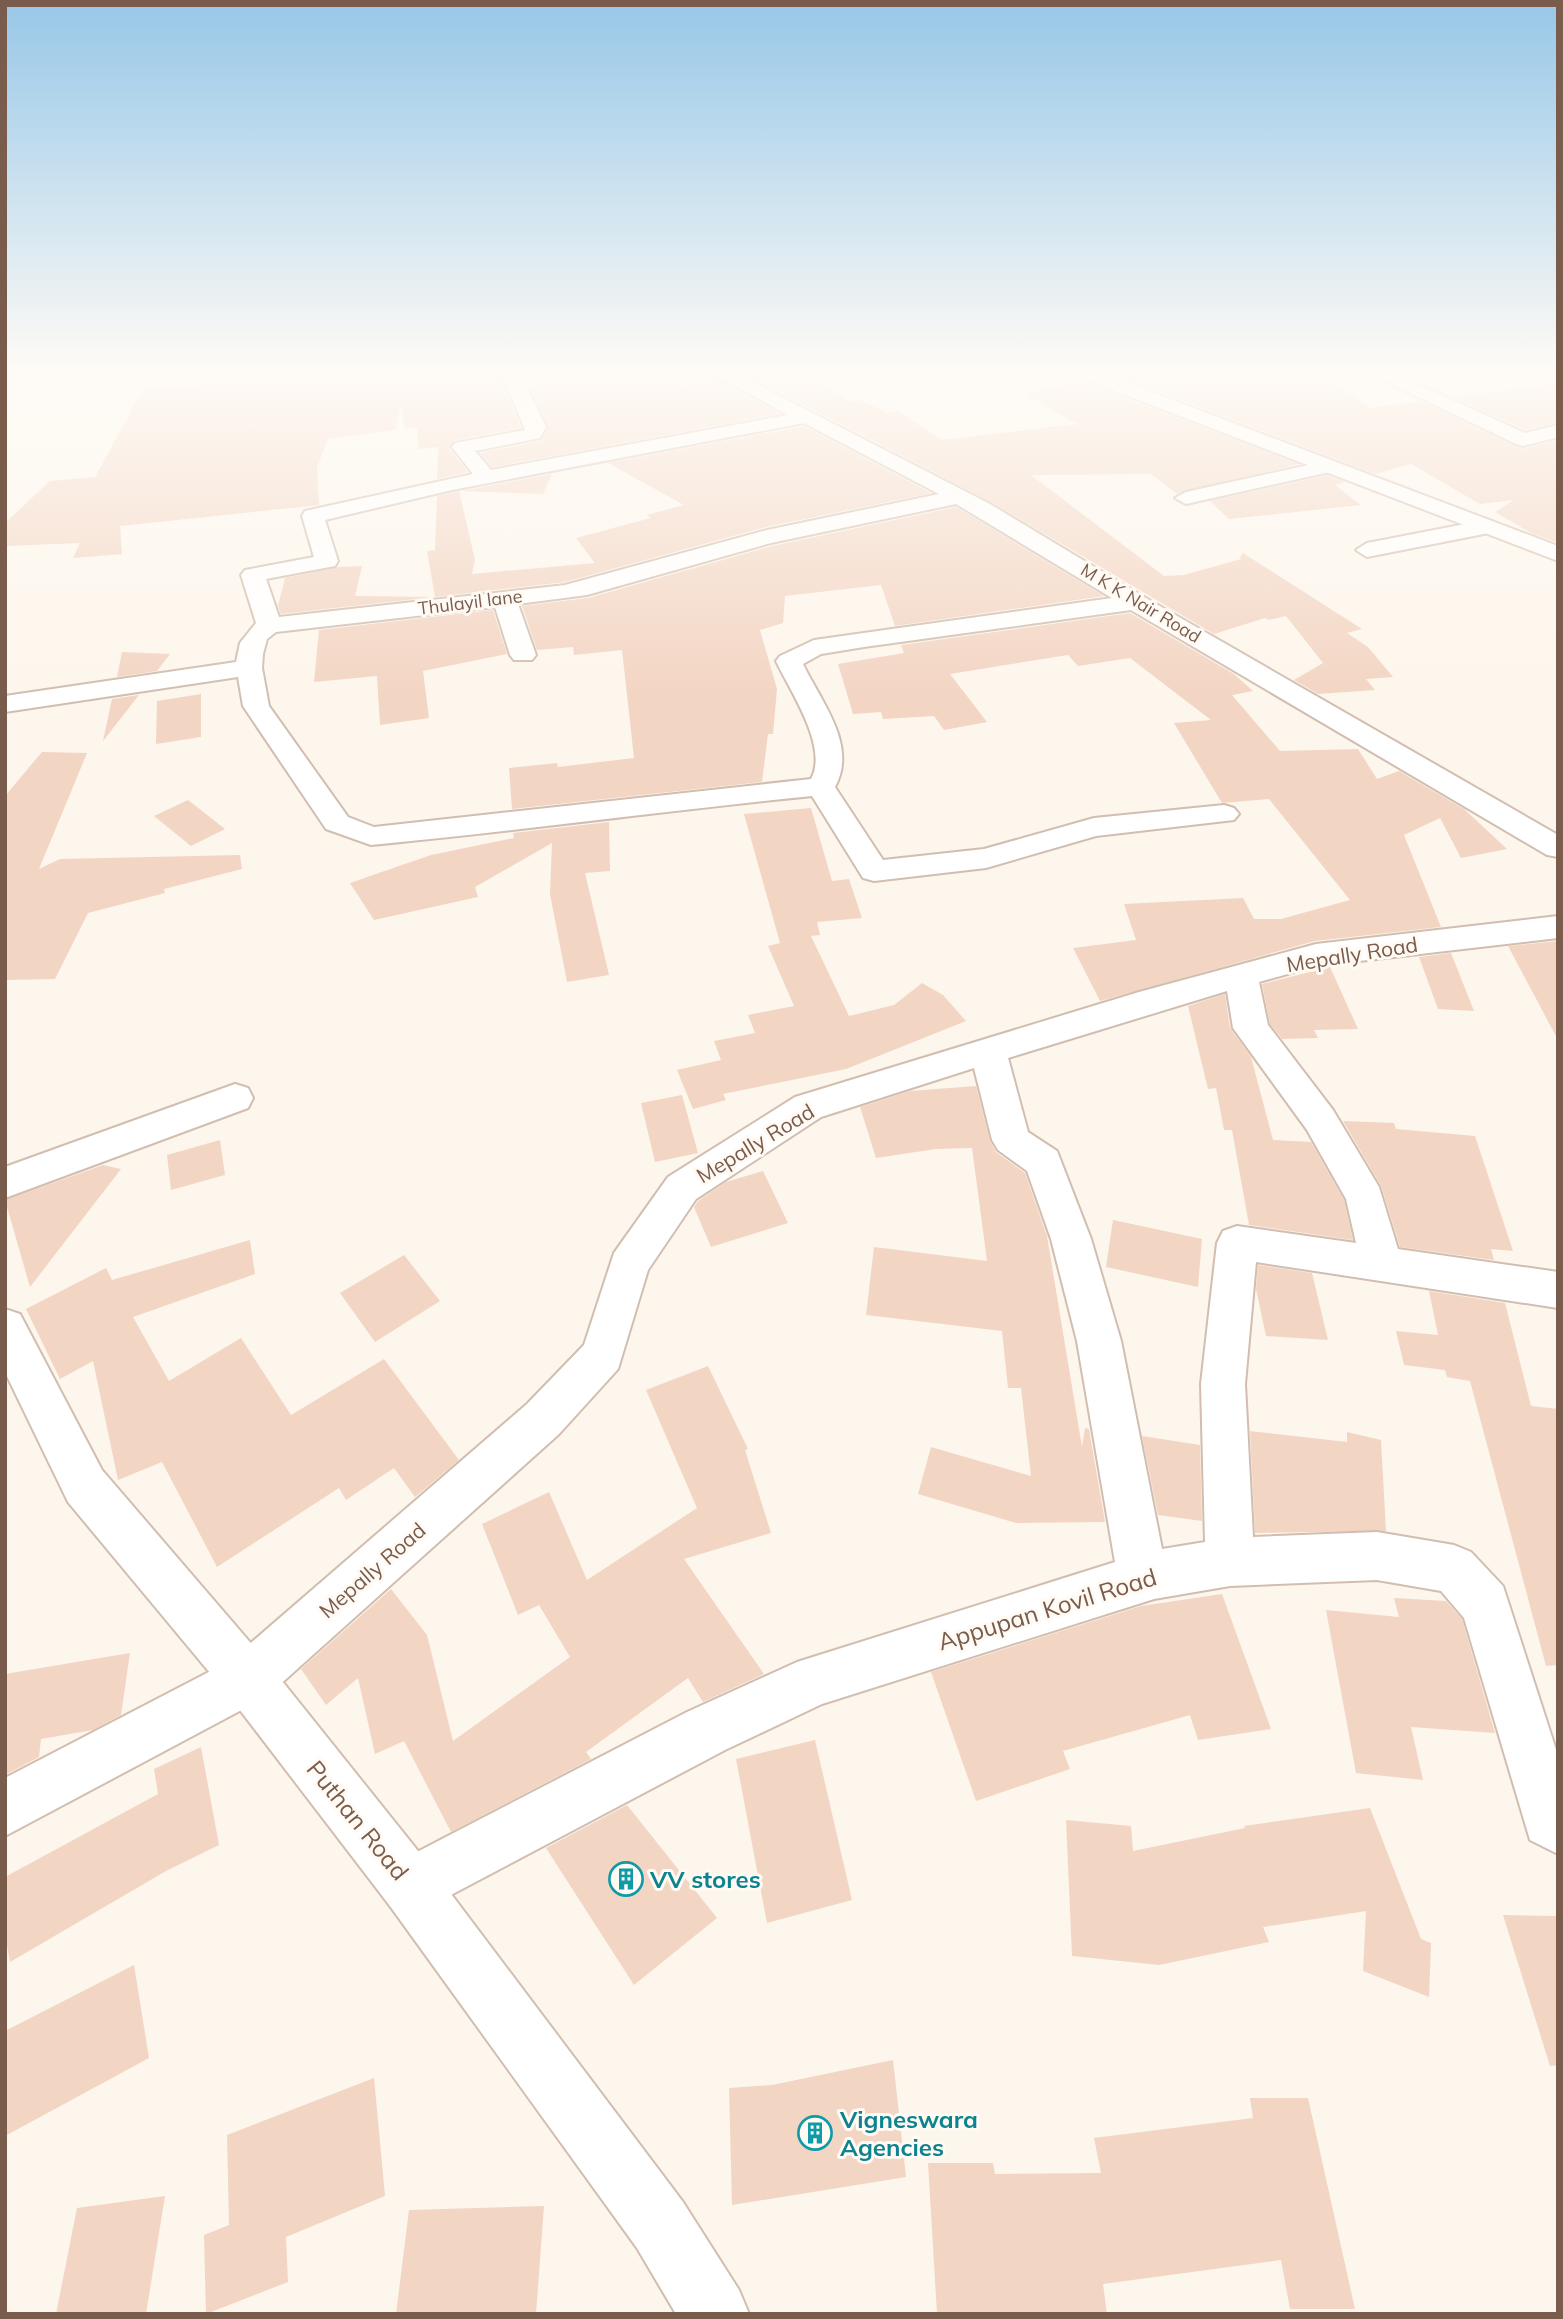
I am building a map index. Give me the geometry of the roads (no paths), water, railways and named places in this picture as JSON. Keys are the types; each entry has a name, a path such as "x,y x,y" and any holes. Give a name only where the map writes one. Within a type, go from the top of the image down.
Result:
{"street":[{"path":"476,479 313,516 327,561 253,575 269,625 257,632 250,642 249,668 256,706 337,823 371,836 520,822 654,803 821,787 830,777 832,764 829,744 789,661 798,654 864,639 1135,602"},
{"name":"M K K Nair Road","path":"924,479 1084,568 1135,602 1558,848"},
{"path":"1186,498 1271,479"},
{"path":"1359,479 1558,554"},
{"name":"Thulayil lane","path":"269,625 612,583 739,544 832,521 958,497"},
{"path":"1367,550 1486,527"},
{"path":"504,598 523,655"},
{"path":"5,704 249,668"},
{"path":"821,787 874,871 986,858 1094,827 1224,814"},
{"name":"Mepally Road","path":"5,1808 248,1679 542,1419 603,1355 629,1265 682,1188 808,1107 1241,975 1316,955 1558,927"},
{"path":"1241,975 1251,1028 1320,1120 1365,1198 1381,1264"},
{"path":"988,1051 1011,1140 1043,1162 1071,1239 1098,1341 1143,1579"},
{"path":"5,1183 235,1098"},
{"path":"1230,1562 1223,1384 1237,1243 1558,1290"},
{"name":"Puthan Road","path":"5,1327 85,1486 248,1679 410,1886 660,2225 715,2314"},
{"name":"Appupan Kovil Road","path":"410,1886 705,1731 815,1680 1143,1579 1230,1562 1377,1556 1454,1569 1485,1604 1550,1820 1558,1826"}],"place":[{"name":"VV stores","path":"626,1879"},
{"name":"Vigneswara Agencies","path":"815,2133"}]}
